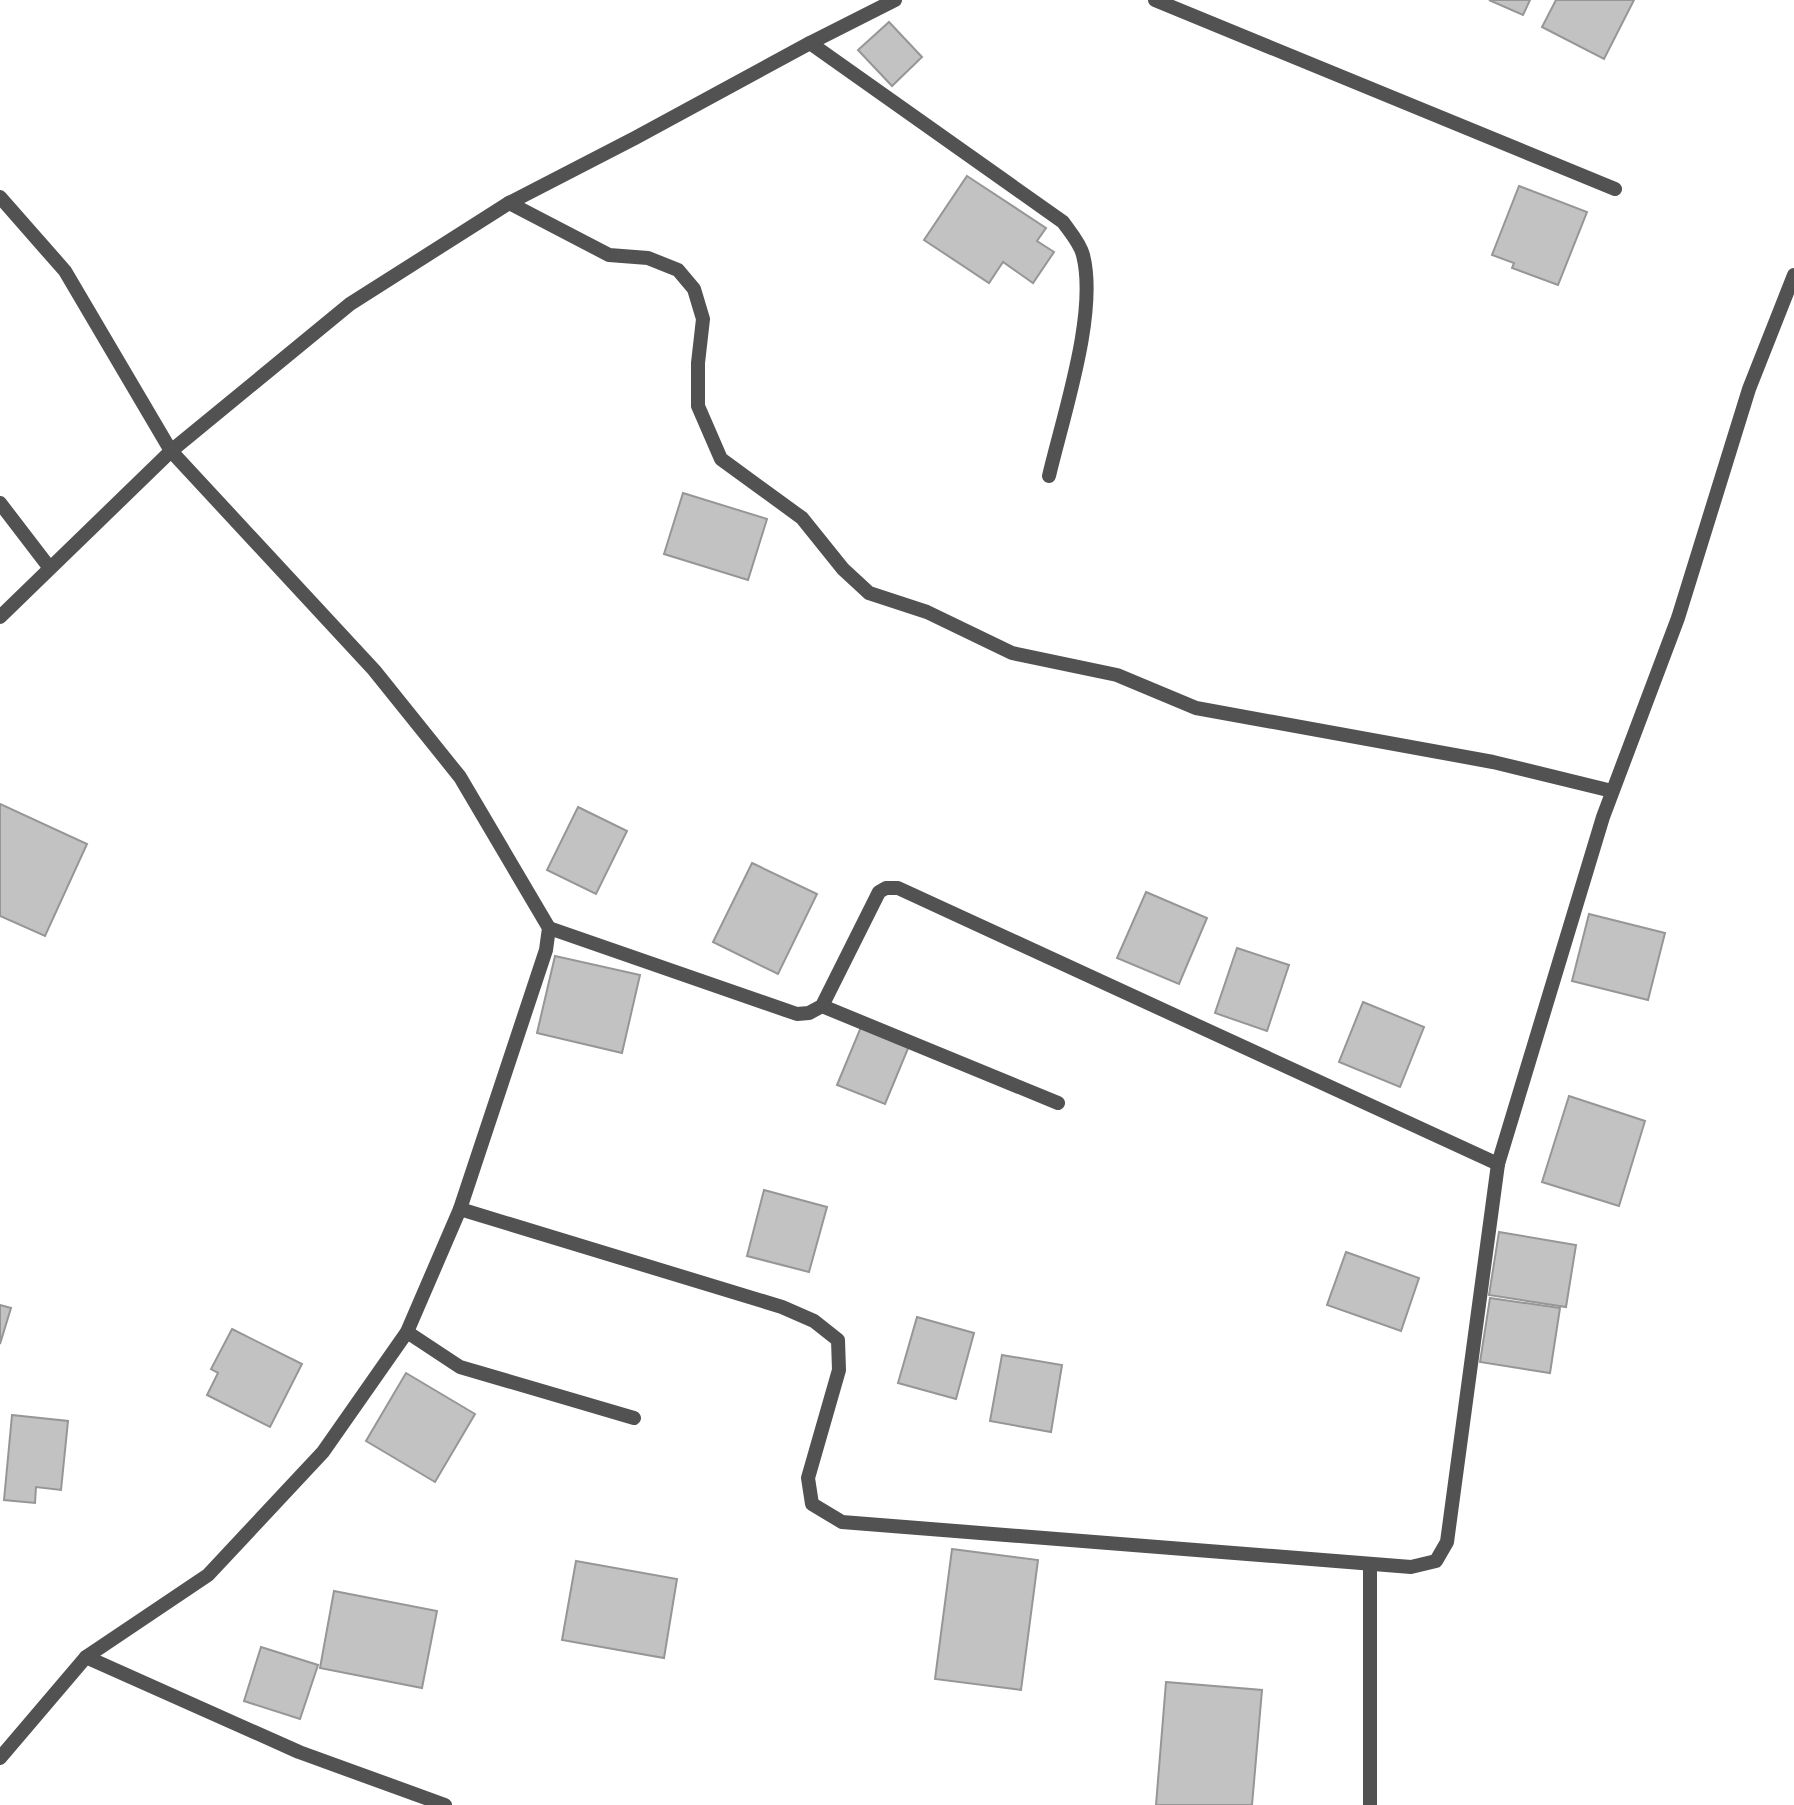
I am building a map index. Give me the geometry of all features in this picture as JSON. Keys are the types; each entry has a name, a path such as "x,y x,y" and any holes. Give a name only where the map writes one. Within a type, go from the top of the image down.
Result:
{"street":[{"path":"0,617 170,451 350,304 509,203 895,0"},
{"path":"1154,0 1615,189"},
{"path":"810,43 1063,222 1082,251 1088,284 1082,336 1049,476"},
{"path":"0,197 65,271 170,451 374,670 460,777 549,928 546,950 460,1209 407,1332 323,1452 208,1575 86,1657 0,1758"},
{"path":"509,203 609,255 648,258 678,270 694,289 704,318 698,363 698,406 721,459 802,518 843,569 869,593 927,612 1013,653 1117,675 1196,708 1493,762 1612,791"},
{"path":"460,1209 782,1307 814,1321 838,1340 839,1370 808,1478 812,1504 842,1522 1411,1567 1436,1561 1447,1542 1499,1164 1602,817 1678,618 1749,389 1794,275"},
{"path":"0,503 49,567"},
{"path":"549,928 797,1014 809,1013 822,1006 879,892 886,888 898,888 1499,1164"},
{"path":"822,1006 1058,1103"},
{"path":"407,1332 460,1367 634,1418"},
{"path":"1370,1564 1370,1805"},
{"path":"86,1657 299,1752 445,1805"}],"building":[{"path":"1489,0 1530,0 1523,15"},
{"path":"1556,0 1634,0 1604,59 1542,27"},
{"path":"889,22 922,57 892,86 858,50"},
{"path":"967,176 1046,228 1037,241 1054,252 1033,283 1003,262 989,283 924,240"},
{"path":"1519,186 1587,212 1558,285 1512,268 1514,263 1492,255"},
{"path":"683,493 767,519 748,580 664,554"},
{"path":"0,804 87,844 45,936 0,916"},
{"path":"578,807 627,831 596,894 547,870"},
{"path":"752,863 817,894 778,974 713,942"},
{"path":"1146,892 1207,918 1179,984 1117,958"},
{"path":"1589,914 1665,933 1648,1000 1572,981"},
{"path":"1237,948 1289,965 1267,1031 1215,1013"},
{"path":"555,956 640,975 622,1053 537,1033"},
{"path":"1363,1002 1424,1027 1400,1087 1339,1062"},
{"path":"861,1027 909,1046 885,1104 837,1085"},
{"path":"1569,1096 1645,1121 1619,1206 1542,1182"},
{"path":"764,1190 827,1207 809,1272 747,1256"},
{"path":"1499,1232 1576,1245 1566,1307 1489,1295"},
{"path":"1346,1252 1419,1278 1401,1331 1327,1305"},
{"path":"1490,1298 1560,1308 1550,1373 1480,1362"},
{"path":"0,1305 11,1308 0,1344"},
{"path":"917,1317 974,1333 956,1399 898,1383"},
{"path":"232,1329 302,1364 270,1427 207,1395 218,1373 211,1369"},
{"path":"1002,1355 1062,1365 1051,1432 990,1421"},
{"path":"406,1373 475,1414 435,1482 366,1441"},
{"path":"12,1415 68,1421 61,1490 36,1487 35,1503 4,1500"},
{"path":"952,1549 1038,1560 1021,1690 935,1679"},
{"path":"576,1561 677,1579 664,1658 562,1640"},
{"path":"334,1591 437,1611 422,1688 320,1668"},
{"path":"261,1647 318,1665 300,1719 244,1701"},
{"path":"1166,1682 1262,1690 1252,1805 1156,1805"}]}
